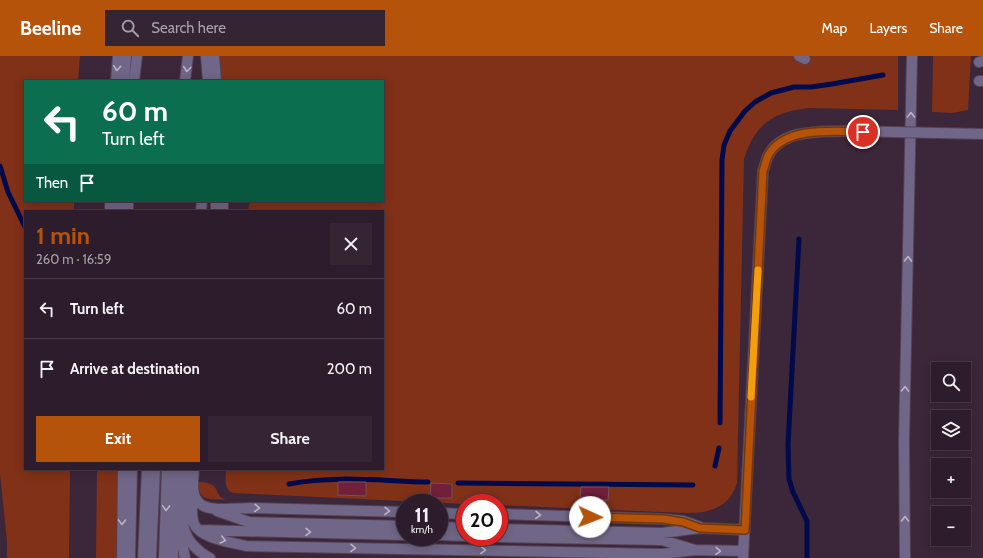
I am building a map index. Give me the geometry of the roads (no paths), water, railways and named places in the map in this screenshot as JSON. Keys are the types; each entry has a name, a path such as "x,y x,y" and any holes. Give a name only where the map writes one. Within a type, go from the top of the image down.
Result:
{"lane":[{"path":"116,80 118,56"},
{"path":"124,80 126,56"},
{"path":"134,80 137,56"},
{"path":"185,80 188,56"},
{"path":"206,56 208,80"},
{"path":"214,56 216,80"},
{"path":"905,558 904,442 912,56"},
{"path":"194,470 192,516 199,530 209,537 246,546 662,554 695,550 743,554 763,171 768,155 777,145 793,135 805,132 848,131 983,134"},
{"path":"122,558 123,470"},
{"path":"130,558 132,470"},
{"path":"143,558 147,470"},
{"path":"151,558 155,470"},
{"path":"164,558 167,470"},
{"path":"173,558 175,470"},
{"path":"184,470 183,548 185,558"},
{"path":"193,492 197,501 202,506 249,522 396,526"},
{"path":"209,508 396,512"},
{"path":"508,514 663,519 683,522 700,528"},
{"path":"183,522 185,531 194,547 201,554 210,558"},
{"path":"508,529 662,533 700,528 745,530"},
{"path":"199,530 396,534"},
{"path":"508,537 662,540 695,550"}],"waterway":[{"path":"720,423 722,160 724,145 730,131 745,111 755,102 771,93 794,87 811,87 883,75"},
{"path":"0,166 8,192 24,225"},
{"path":"799,239 788,445 789,479 793,492 807,521 807,558"},
{"path":"715,466 719,448"},
{"path":"289,484 306,481 341,479 428,482"},
{"path":"458,483 693,485"}]}
